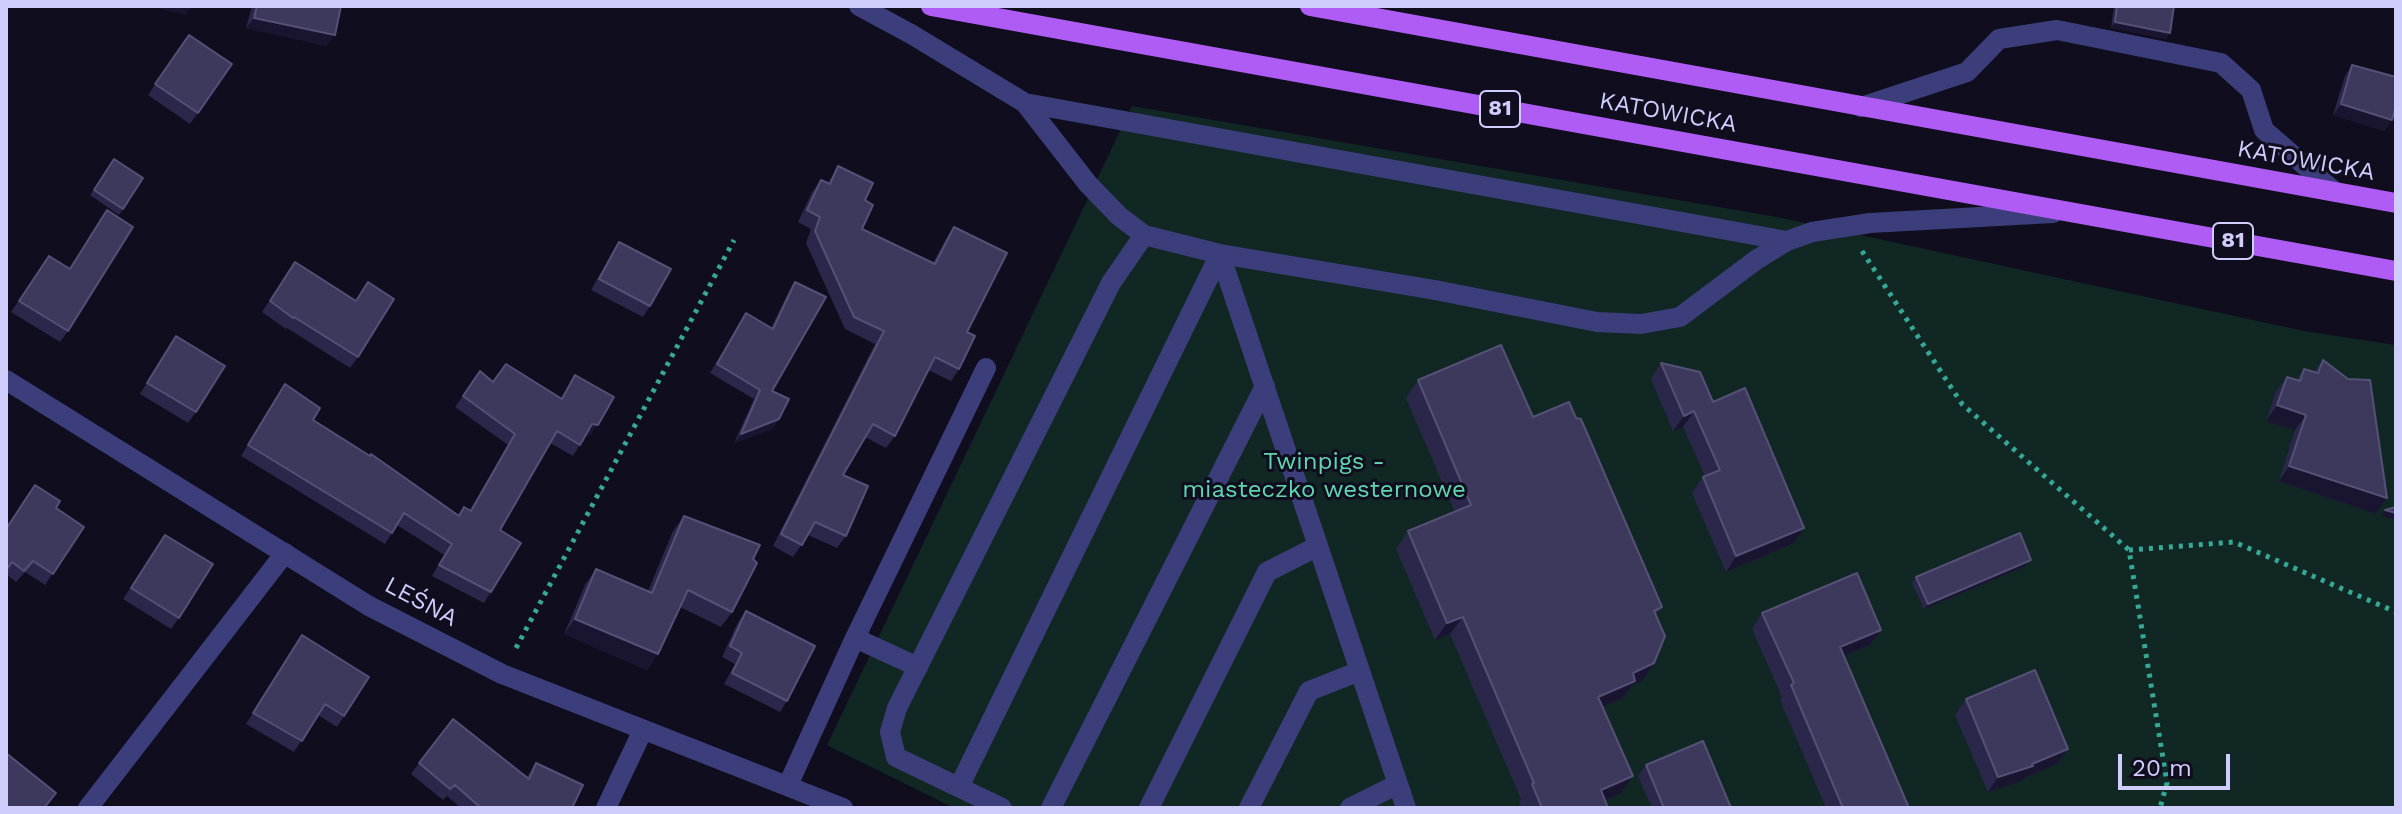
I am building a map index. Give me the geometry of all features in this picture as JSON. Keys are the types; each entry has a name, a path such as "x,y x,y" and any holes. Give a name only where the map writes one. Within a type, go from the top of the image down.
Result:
{"main road":[{"name":"KATOWICKA","path":"931,6 2396,271"},
{"name":"KATOWICKA","path":"1310,6 2396,203"}],"street":[{"path":"859,6 1025,103 1787,241"},
{"path":"1861,107 1967,72 1999,39 2057,30 2221,63 2251,90 2264,130 2335,192"},
{"path":"1025,103 1088,184 1119,216 1144,235 1220,254 1435,290 1597,322 1641,324 1680,317 1756,260 1787,241 1812,232 1870,223 2069,212"},
{"path":"1002,808 896,757 890,732 897,708 1111,283 1144,235"},
{"path":"1220,254 1406,808"},
{"path":"959,787 1220,254"},
{"path":"788,785 855,638 986,368"},
{"name":"LEŚNA","path":"6,380 369,606 502,674 843,808"},
{"path":"1051,808 1265,386"},
{"path":"1149,808 1267,572 1318,546"},
{"path":"88,808 285,553"},
{"path":"855,638 918,667"},
{"path":"1249,808 1309,691 1360,671"},
{"path":"606,808 643,730"},
{"path":"1350,808 1398,784"}],"path":[{"path":"1846,226 1962,404 2129,550 2167,783 2160,808"},
{"path":"502,674 734,240"},
{"path":"2129,550 2234,542 2396,612"}],"green space":[{"name":"Twinpigs - miasteczko westernowe","path":"1132,106 1777,217 2304,331 2396,345 2396,808 954,808 827,745"}],"building":[{"path":"257,6 341,6 335,35 254,18"},
{"path":"2117,6 2174,6 2170,33 2115,22"},
{"path":"189,35 232,64 198,113 155,84"},
{"path":"2352,65 2396,77 2396,106 2392,120 2341,104"},
{"path":"114,159 143,178 123,209 94,190"},
{"path":"838,166 873,183 865,200 873,205 862,229 935,264 954,227 1007,253 967,332 975,336 959,369 935,357 895,436 873,424 843,475 868,486 846,536 815,522 802,545 781,534 884,331 854,317 815,231 820,217 807,210 821,180 830,184"},
{"path":"107,210 133,227 68,331 19,301 49,256 70,269"},
{"path":"619,242 671,269 650,306 599,279"},
{"path":"295,262 356,301 368,282 394,299 358,357 270,301"},
{"path":"795,282 826,297 772,391 789,399 779,419 741,434 760,390 717,364 746,313 773,329"},
{"path":"176,336 225,366 196,412 147,383"},
{"path":"1501,345 1533,417 1569,402 1576,418 1581,419 1662,607 1654,611 1665,636 1654,663 1633,673 1635,681 1598,697 1633,776 1601,790 1608,808 1542,808 1463,617 1447,623 1408,531 1471,505 1418,380"},
{"path":"2323,360 2348,379 2370,380 2387,498 2289,466 2306,415 2277,405 2287,377 2300,381 2304,369 2318,373"},
{"path":"1661,363 1700,372 1713,402 1745,388 1804,528 1736,556 1703,477 1720,470 1694,411 1684,416"},
{"path":"506,364 562,399 575,375 614,397 598,425 592,424 580,445 557,431 500,530 521,543 491,592 439,565 452,544 404,513 392,533 248,445 285,384 320,408 313,420 371,454 459,516 464,507 471,511 515,434 463,396 480,371 493,382"},
{"path":"35,485 60,501 56,508 84,527 53,574 33,561 24,571 12,562 6,571 6,529"},
{"path":"684,516 760,545 753,559 757,563 732,612 688,590 658,654 575,619 596,569 652,593"},
{"path":"2020,533 2031,560 1928,604 1916,577"},
{"path":"165,535 213,564 179,618 131,588"},
{"path":"1857,573 1881,630 1840,647 1909,808 1843,808 1791,685 1794,683 1762,613"},
{"path":"746,611 815,646 787,701 732,673 742,653 730,646"},
{"path":"302,635 369,677 344,716 325,704 302,741 253,713"},
{"path":"2035,670 2068,749 2033,766 1998,777 1966,699"},
{"path":"453,719 529,779 536,763 583,785 572,808 481,808 455,785 450,789 419,763"},
{"path":"1703,741 1731,808 1664,808 1646,765"},
{"path":"6,753 56,793 44,808 6,808"}]}
